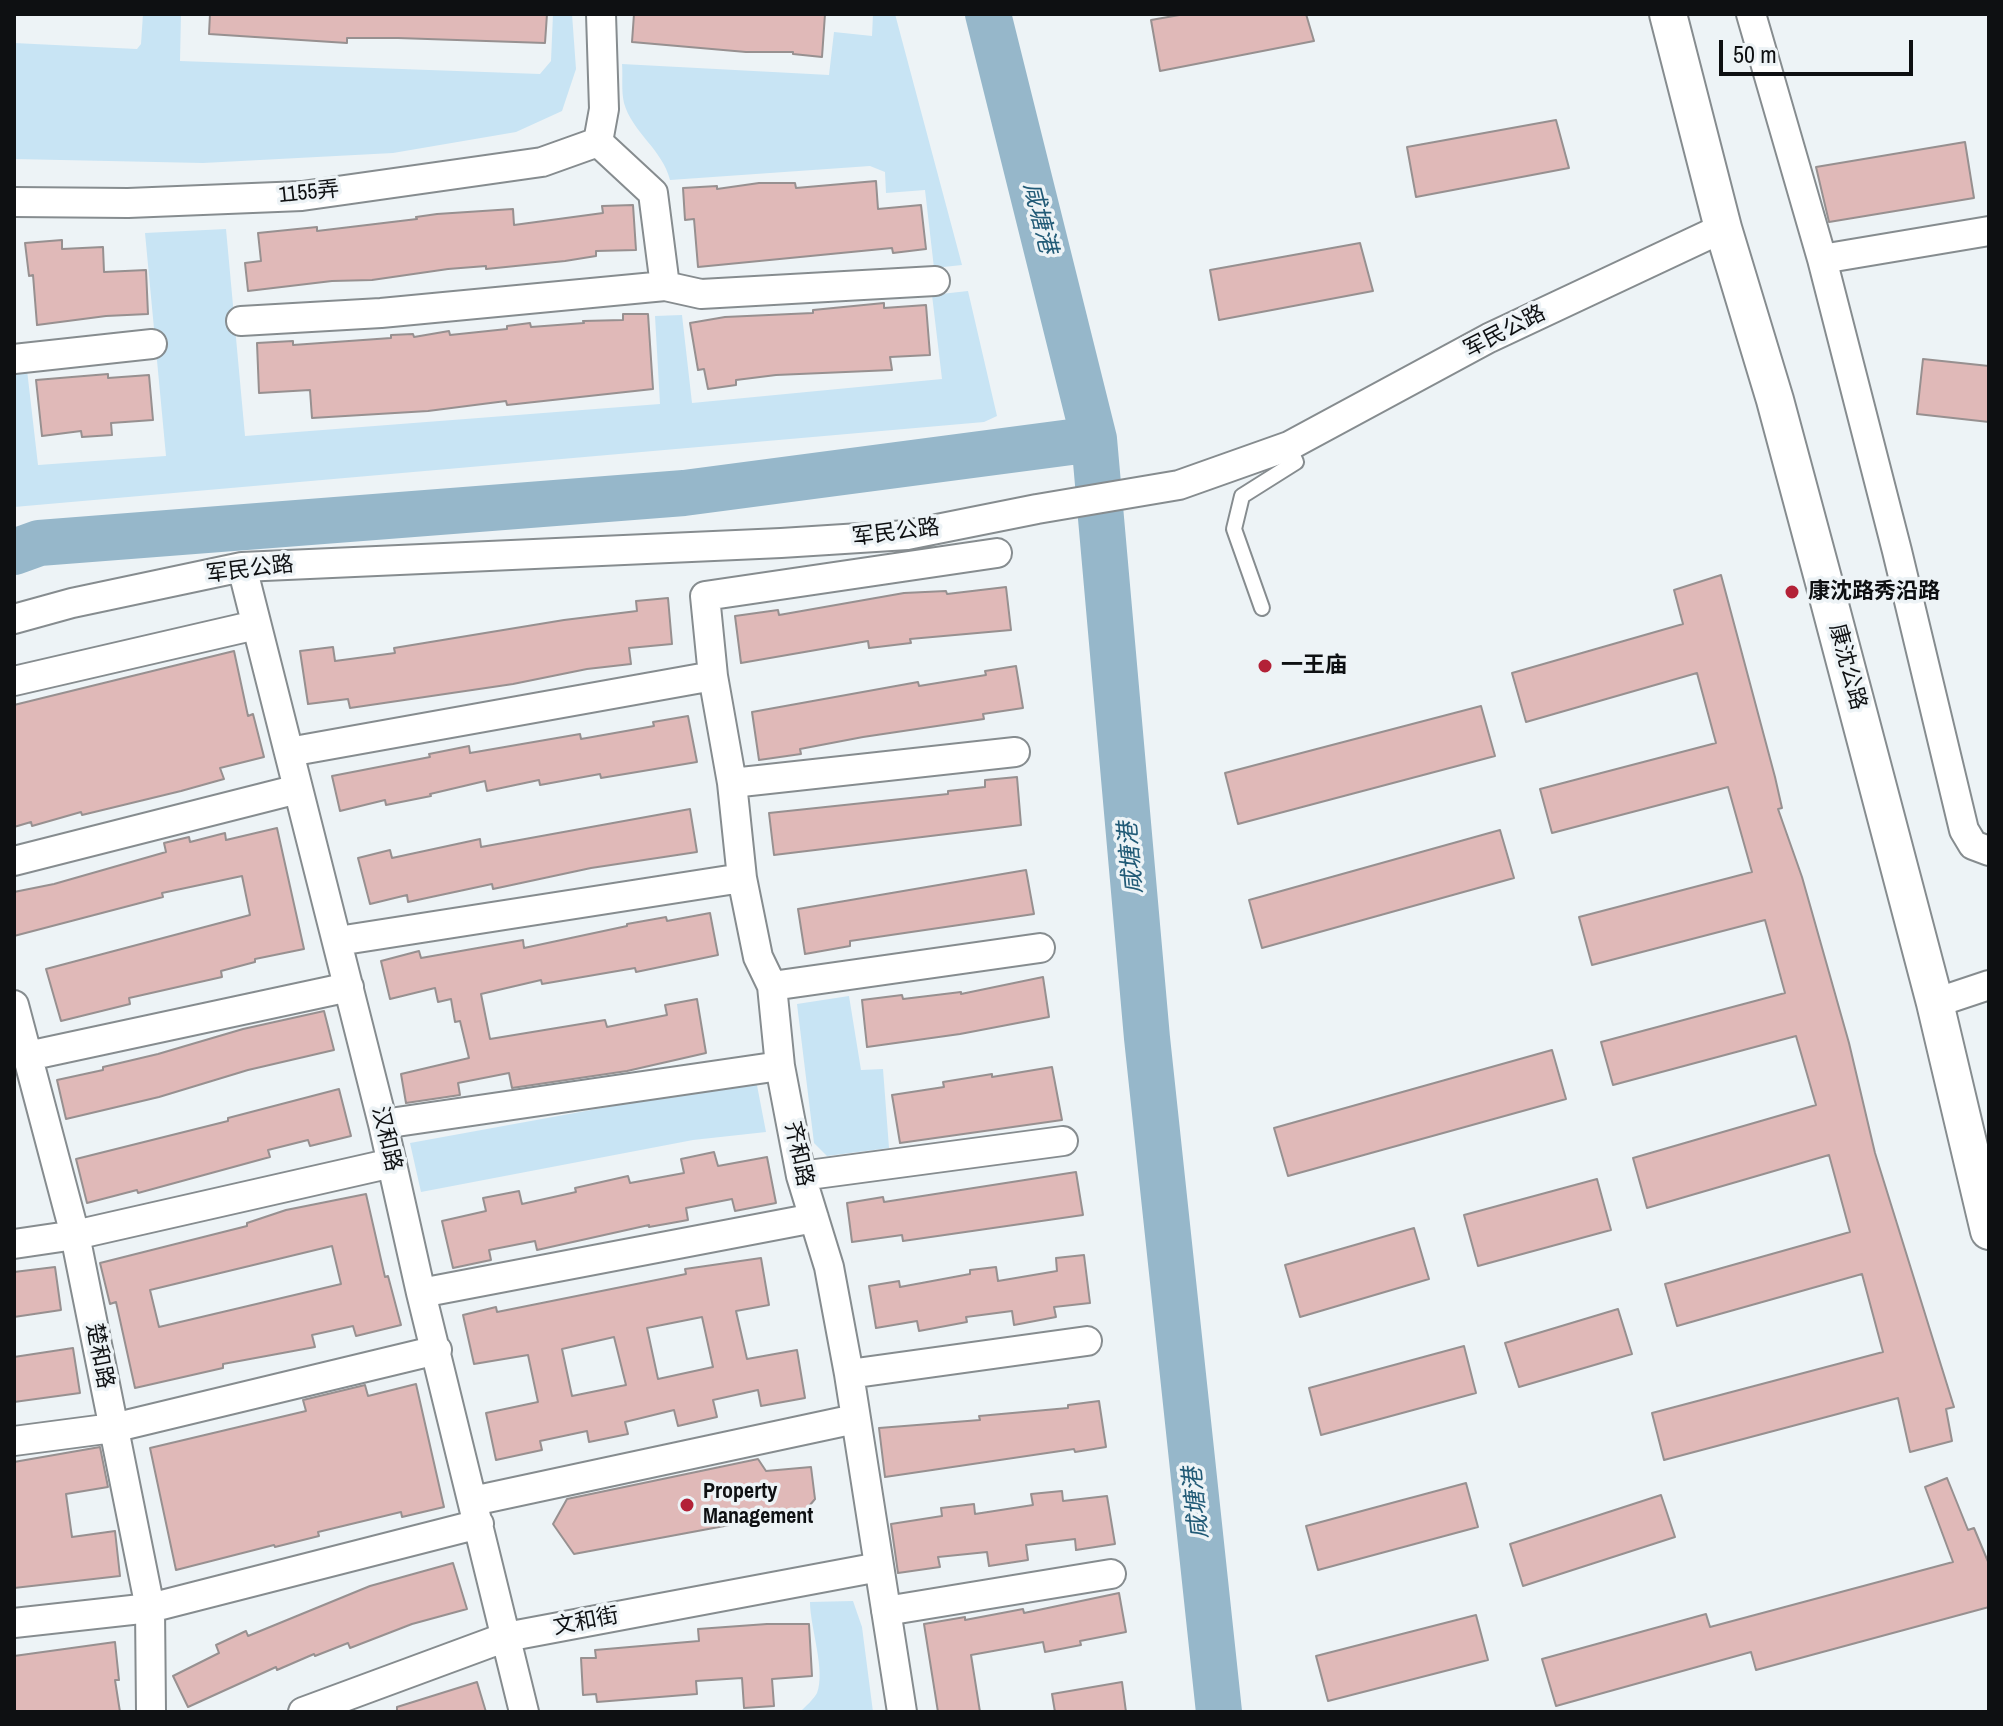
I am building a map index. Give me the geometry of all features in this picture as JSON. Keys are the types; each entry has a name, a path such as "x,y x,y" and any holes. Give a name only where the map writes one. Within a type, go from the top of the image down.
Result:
{"street":[{"path":"601,14 604,109 598,142 653,193 665,286"},
{"name":"康沈公路","path":"1668,14 1723,228 1779,414 1935,1003 1989,1231"},
{"path":"1751,14 1822,259 1964,830 1973,845 1989,851"},
{"name":"1155弄","path":"14,202 128,203 302,196 542,162 598,142"},
{"name":"军民公路","path":"14,619 72,603 242,567 907,535 1179,485 1289,446 1489,338 1723,228"},
{"path":"1822,259 1989,231"},
{"path":"241,321 381,313 665,286 701,294 935,281"},
{"path":"14,359 152,344"},
{"name":"齐和路","path":"902,1712 849,1374 829,1267 801,1176 780,1066 772,986 758,957 742,878 732,783 713,676 705,596 997,553"},
{"name":"汉和路","path":"242,567 338,941 524,1712"},
{"path":"14,681 256,625"},
{"path":"289,752 713,676"},
{"path":"732,783 1015,752"},
{"path":"14,861 298,789"},
{"path":"338,941 742,878"},
{"path":"772,986 1040,948"},
{"path":"1935,1003 1989,985"},
{"path":"28,1056 349,987"},
{"name":"楚和路","path":"14,1005 75,1235 150,1608 151,1712"},
{"path":"383,1124 780,1066"},
{"path":"801,1176 1063,1141"},
{"path":"14,1244 75,1235 392,1163"},
{"path":"421,1293 814,1218"},
{"path":"849,1374 1087,1341"},
{"path":"14,1441 113,1428 437,1350"},
{"path":"14,1623 150,1608 476,1512 855,1419"},
{"name":"文和街","path":"303,1712 506,1637 879,1567"},
{"path":"886,1611 1111,1574"}],"lane":[{"path":"1262,608 1234,529 1242,496 1296,462 1289,446"}],"shaded area":[{"path":"143,14 181,14 180,61 540,74 551,61 553,14 572,14 576,69 562,111 516,132 393,153 203,163 14,159 14,43 137,49 141,44"},
{"path":"873,14 895,14 962,265 934,268 925,190 886,193 885,172 870,166 670,180 661,159 634,123 624,103 622,64 829,75 834,32 872,36"},
{"path":"226,229 245,436 660,404 655,316 682,315 692,403 942,379 932,295 968,291 997,416 984,422 14,507 14,371 27,370 38,465 166,456 145,233"},
{"path":"849,996 861,1070 883,1069 889,1148 827,1156 814,1143 797,1004"},
{"path":"756,1080 766,1132 693,1140 421,1192 410,1143"},
{"path":"853,1601 862,1627 873,1712 800,1712 816,1695 820,1673 810,1602"}],"building":[{"path":"210,14 547,14 545,43 347,38 347,43 209,34"},
{"path":"634,14 825,14 822,57 793,52 746,52 632,42"},
{"path":"1185,14 1306,14 1314,41 1160,71 1151,20"},
{"path":"1556,120 1569,168 1416,197 1407,147"},
{"path":"1965,142 1974,198 1829,222 1816,167"},
{"path":"876,181 878,209 921,205 926,249 893,253 892,248 698,267 694,219 685,220 683,188 717,186 717,189 759,183 795,183 796,188"},
{"path":"633,205 636,250 596,251 596,256 565,261 486,269 486,266 448,269 372,280 332,281 248,291 245,263 261,261 258,233 317,227 317,231 437,214 513,209 514,225 603,213 602,206"},
{"path":"62,240 62,249 103,247 104,272 146,270 148,314 37,325 33,275 29,276 25,243"},
{"path":"1360,243 1373,291 1219,320 1210,270"},
{"path":"884,303 884,308 926,305 930,355 890,357 892,370 776,375 736,380 736,385 708,389 704,369 698,370 690,323 725,317 813,313 813,310"},
{"path":"623,314 648,314 653,389 507,405 506,401 428,411 312,418 310,390 259,393 257,343 293,341 293,345 391,338 391,335 413,334 414,337 449,331 450,335 507,329 507,326 530,323 531,327 623,320"},
{"path":"1923,359 1989,366 1989,422 1917,414"},
{"path":"108,374 108,378 149,375 153,420 111,423 112,435 82,437 81,431 42,436 36,380"},
{"path":"1721,575 1775,777 1782,808 1778,809 1802,877 1849,1043 1875,1153 1954,1407 1946,1409 1952,1441 1910,1452 1898,1398 1664,1460 1652,1413 1883,1352 1862,1274 1677,1326 1665,1284 1850,1232 1829,1155 1647,1208 1633,1158 1816,1105 1796,1036 1613,1085 1601,1042 1785,993 1765,920 1592,965 1579,917 1752,872 1728,787 1552,833 1540,789 1716,743 1697,673 1526,722 1512,673 1683,624 1674,590"},
{"path":"1006,587 1011,630 910,639 911,643 869,648 868,641 741,663 735,616 778,610 779,615 904,593 946,591 947,594"},
{"path":"668,598 672,644 629,648 631,664 350,708 348,699 308,704 300,651 333,647 335,661 395,653 394,648 637,611 636,601"},
{"path":"234,651 248,716 253,714 264,757 220,768 224,779 82,815 81,812 32,826 31,822 14,827 14,705"},
{"path":"1016,666 1023,708 983,714 984,719 863,737 800,749 801,754 759,760 752,712 918,682 919,686 986,675 985,671"},
{"path":"1481,706 1495,756 1238,824 1225,773"},
{"path":"688,716 697,762 540,785 539,780 487,791 485,781 431,796 386,805 385,800 340,811 332,776 430,757 429,754 469,746 470,753 580,734 581,739 654,726 653,722"},
{"path":"1017,777 1021,825 774,855 769,813 948,794 948,791 985,787 985,780"},
{"path":"690,809 697,852 591,868 493,889 492,884 408,902 407,895 370,904 358,858 390,850 392,858 480,839 481,847"},
{"path":"277,828 304,949 255,959 255,962 221,971 222,977 129,998 130,1004 61,1021 46,969 250,915 242,876 162,893 163,897 14,936 14,892 54,884 166,852 164,843 189,837 190,842 225,833 226,840"},
{"path":"1500,830 1514,878 1262,948 1249,900"},
{"path":"1026,870 1034,914 850,941 850,946 805,954 798,909"},
{"path":"710,913 718,955 636,972 635,968 542,984 541,980 481,994 490,1039 605,1020 607,1027 667,1015 665,1005 697,999 706,1053 627,1071 512,1088 509,1073 458,1083 460,1095 406,1103 401,1074 469,1058 460,1021 455,1022 451,999 438,1002 435,988 390,999 381,961 419,951 421,958 523,940 524,948 627,924"},
{"path":"1043,977 1049,1017 867,1047 862,1000 902,995 903,999 961,994"},
{"path":"324,1011 334,1050 66,1119 57,1080 103,1070 103,1067 243,1029"},
{"path":"1552,1050 1566,1099 1288,1176 1274,1128"},
{"path":"1052,1067 1062,1120 900,1143 892,1095 944,1087 943,1082"},
{"path":"339,1089 351,1136 310,1146 308,1140 268,1150 270,1157 138,1193 137,1190 87,1203 76,1159"},
{"path":"714,1152 718,1166 767,1157 776,1203 735,1211 732,1199 686,1208 688,1220 649,1225 537,1250 535,1241 489,1250 491,1260 453,1268 442,1221 486,1211 483,1198 519,1191 522,1204 628,1176 630,1183 684,1173 681,1159"},
{"path":"1076,1172 1083,1215 903,1241 902,1235 852,1242 847,1203 883,1197 884,1202"},
{"path":"1597,1179 1611,1230 1478,1266 1464,1215"},
{"path":"366,1194 385,1277 388,1276 401,1325 356,1336 353,1326 312,1335 315,1347 223,1364 223,1368 135,1388 116,1302 110,1304 100,1263 247,1226 247,1223 286,1210","holes":["332,1246 341,1284 159,1327 150,1290"]},
{"path":"1414,1228 1429,1279 1300,1317 1285,1265"},
{"path":"1084,1255 1090,1303 1054,1307 1056,1317 1014,1325 1012,1311 966,1317 967,1322 919,1331 917,1321 876,1328 869,1286 899,1281 900,1287 996,1267 998,1281 1057,1271 1056,1258"},
{"path":"761,1258 769,1305 736,1311 747,1359 797,1350 805,1398 761,1406 758,1390 713,1400 717,1417 678,1426 674,1410 625,1422 628,1434 589,1442 587,1431 540,1441 542,1450 496,1460 486,1413 538,1402 528,1355 474,1364 463,1315 496,1307 497,1312 686,1274 685,1269","holes":["702,1317 713,1367 658,1379 647,1328","614,1337 626,1385 572,1396 562,1349"]},
{"path":"55,1267 61,1310 14,1317 14,1272"},
{"path":"1618,1309 1632,1354 1519,1387 1505,1343"},
{"path":"1464,1346 1476,1393 1321,1435 1309,1388"},
{"path":"73,1348 80,1393 14,1402 14,1357"},
{"path":"416,1384 444,1507 402,1517 401,1512 318,1532 319,1536 176,1570 150,1448 306,1411 303,1400 365,1385 368,1396"},
{"path":"1099,1401 1106,1447 885,1477 879,1428 980,1420 979,1416 1068,1408 1068,1405"},
{"path":"100,1447 108,1487 66,1494 72,1537 115,1531 120,1576 14,1588 14,1462"},
{"name":"Property Management","path":"758,1459 766,1471 811,1467 815,1499 805,1511 574,1554 553,1524 567,1499"},
{"path":"1947,1478 1968,1530 1974,1528 1989,1564 1989,1607 1756,1670 1751,1652 1556,1706 1542,1659 1706,1614 1710,1627 1953,1562 1925,1487"},
{"path":"1466,1483 1478,1527 1318,1570 1306,1526"},
{"path":"1062,1491 1063,1501 1107,1496 1115,1544 1076,1550 1075,1539 1026,1545 1028,1560 989,1566 987,1552 938,1557 940,1567 898,1573 891,1524 942,1516 941,1508 974,1504 975,1514 1033,1505 1031,1494"},
{"path":"1661,1495 1675,1537 1523,1586 1510,1544"},
{"path":"453,1563 467,1609 412,1624 350,1648 348,1643 277,1670 276,1667 188,1707 173,1676 219,1653 216,1645 246,1631 248,1636 370,1586"},
{"path":"1119,1593 1126,1632 1045,1652 1043,1642 971,1655 980,1712 938,1712 924,1624 1023,1609 1024,1613"},
{"path":"1476,1615 1488,1660 1328,1701 1316,1656"},
{"path":"809,1624 812,1676 772,1679 774,1706 744,1708 742,1678 696,1681 697,1694 597,1702 596,1694 583,1695 581,1658 596,1658 595,1650 699,1641 698,1629"},
{"path":"115,1642 119,1680 115,1680 120,1712 14,1712 14,1656"},
{"path":"477,1682 486,1712 397,1712 397,1707"},
{"path":"1122,1682 1126,1712 1055,1712 1052,1694"}],"waterway":[{"name":"咸塘港","path":"988,14 1094,439 1147,1038 1219,1712"},
{"path":"14,552 39,543 684,493 1094,439"}],"place":[{"name":"康沈路秀沿路","path":"1792,592"},
{"name":"一王庙","path":"1265,666"},
{"name":"Property Management","path":"687,1505"}]}
